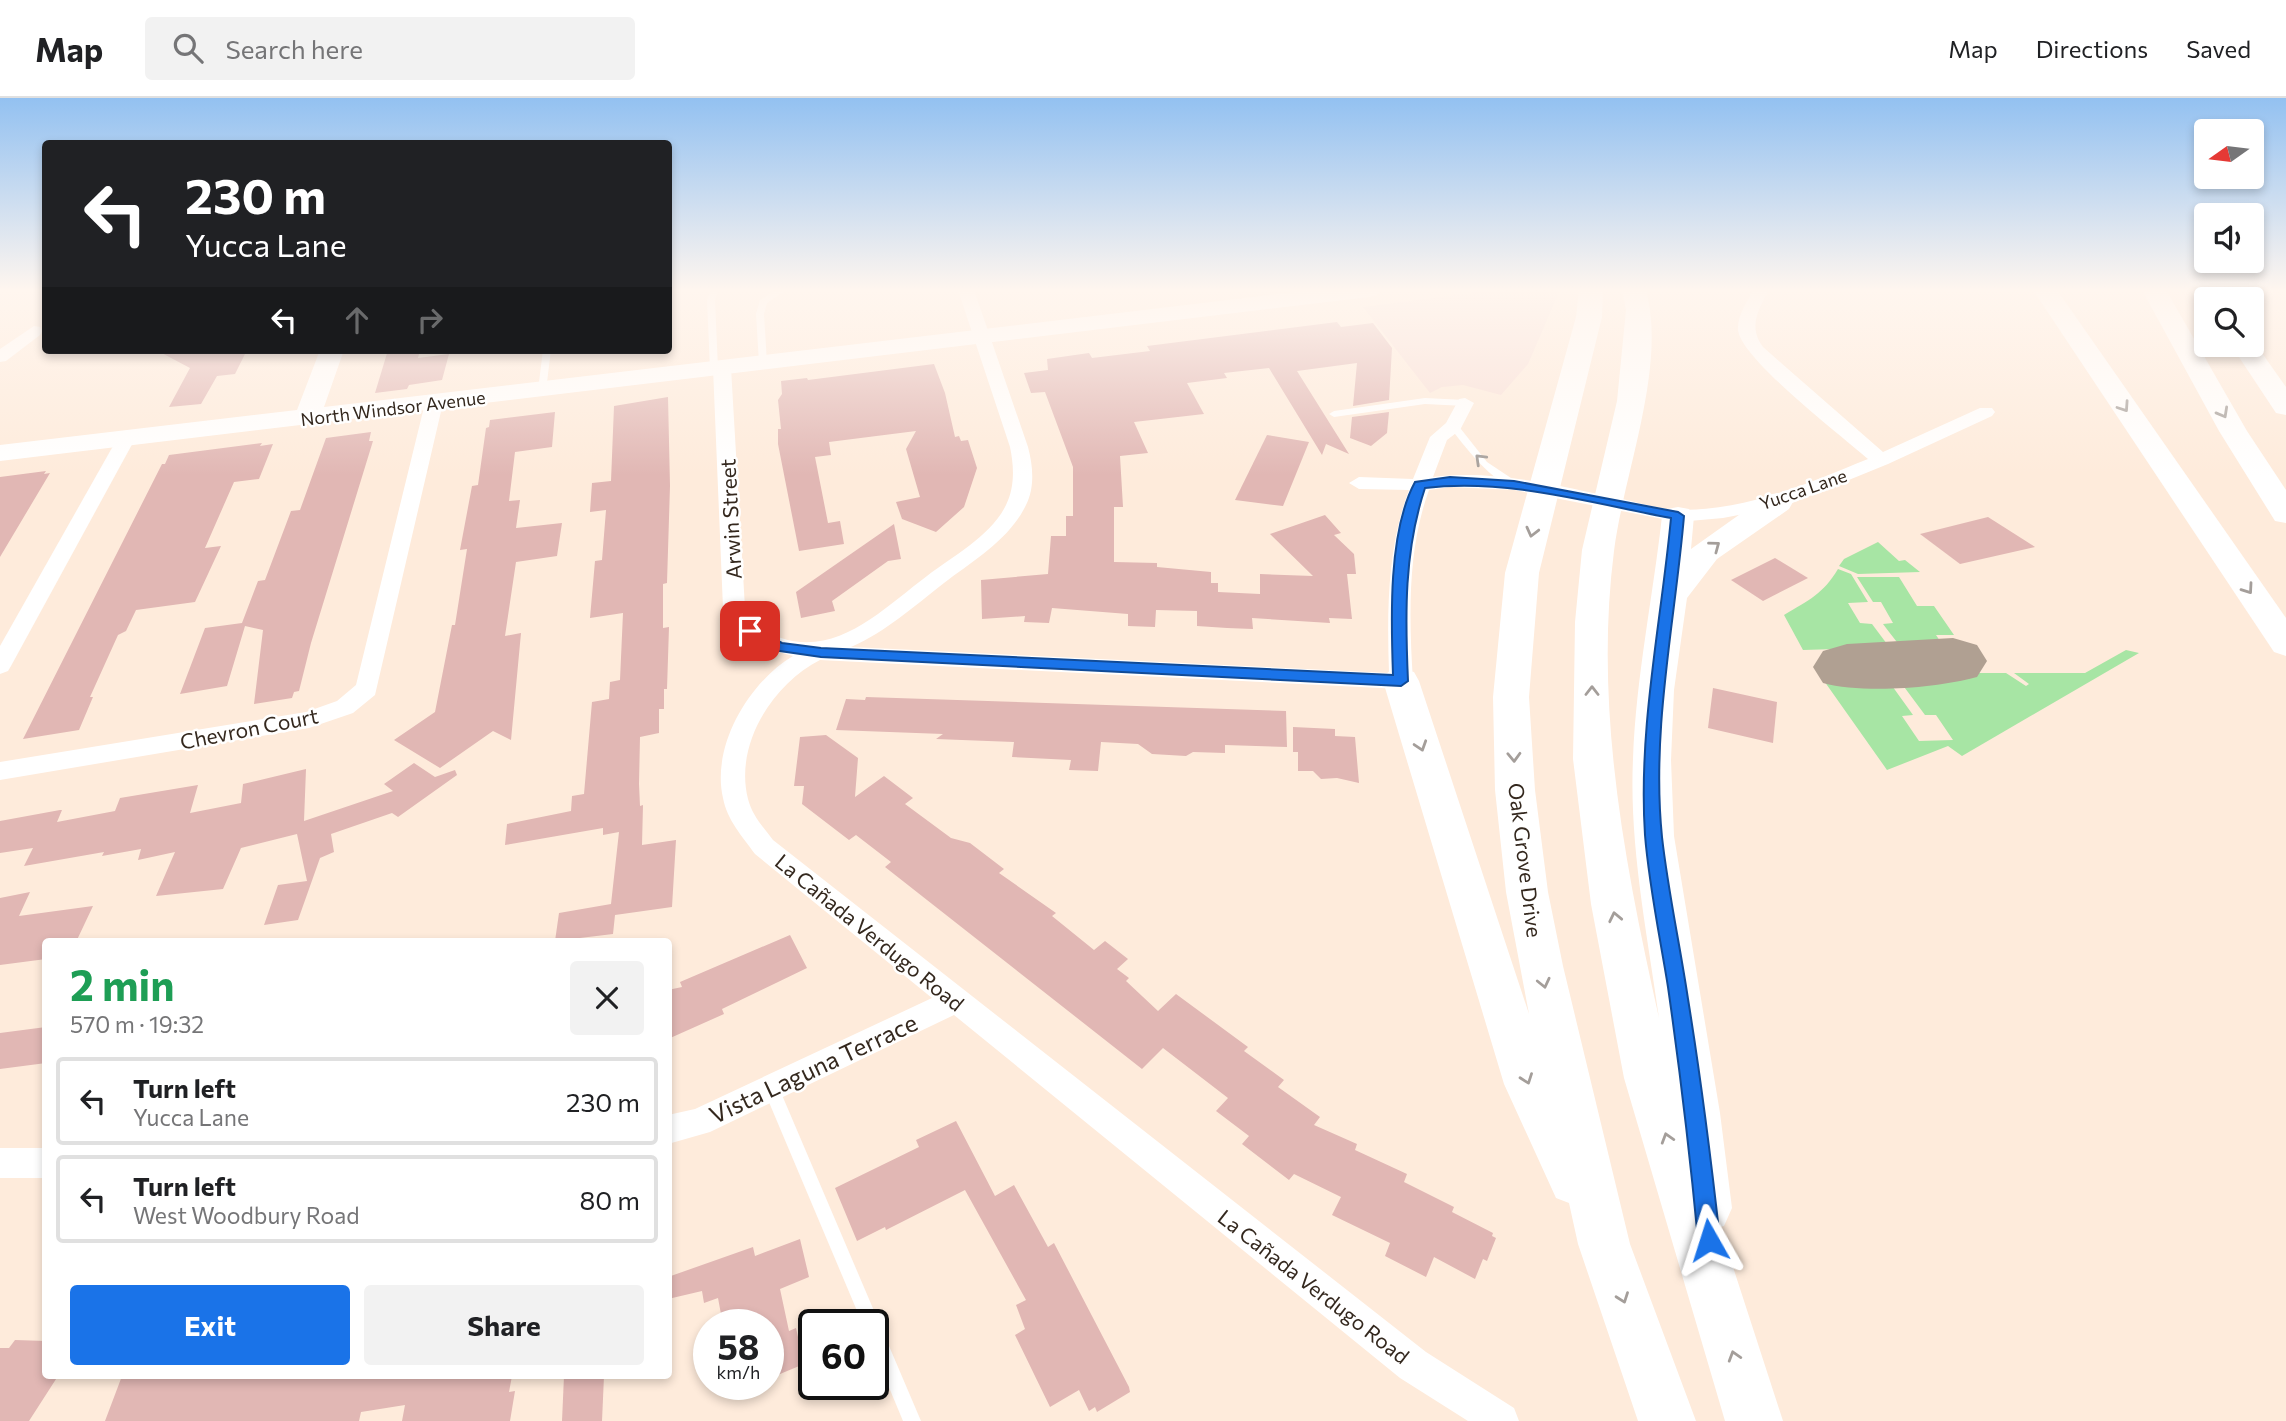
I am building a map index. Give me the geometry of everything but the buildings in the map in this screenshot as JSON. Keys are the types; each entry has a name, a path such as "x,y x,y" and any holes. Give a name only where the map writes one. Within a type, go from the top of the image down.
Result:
{"main road":[{"name":"Oak Grove Drive","path":"1580,352 1522,573 1511,697 1515,790 1527,892 1541,966 1604,1244 1667,1421"},
{"path":"1637,352 1632,401 1598,550 1592,622 1592,759 1612,904 1648,1078 1754,1421"},
{"path":"2087,352 2286,643"},
{"path":"2189,352 2233,431 2286,514"},
{"path":"2252,357 2286,407"},
{"path":"1670,597 1706,552 1778,502"},
{"path":"1678,516 1670,597 1656,690 1652,760 1654,836 1696,1114 1714,1291"},
{"path":"1401,681 1528,1084 1604,1244"}],"street":[{"name":"North Windsor Avenue","path":"0,453 858,352"},
{"name":"La Cañada Verdugo Road","path":"987,352 1024,466 1020,494 1011,513 989,537 877,626 792,667 772,684 754,711 738,748 733,783 741,816 764,847 955,1001 1413,1365 1501,1421"},
{"path":"1757,352 1881,460"},
{"path":"307,418 331,354"},
{"name":"Arwin Street","path":"718,368 734,608 739,621 750,631 779,647 821,653 1401,681"},
{"name":"Chevron Court","path":"0,771 309,720 345,707 367,689 434,403"},
{"path":"1401,681 1398,620 1408,519 1439,437 1454,426 1465,403"},
{"name":"Yucca Lane","path":"1359,483 1419,485 1450,481 1514,484 1678,516 1723,512 1778,502 1881,460 1986,412"},
{"path":"0,666 126,439"},
{"name":"Vista Laguna Terrace","path":"672,1129 699,1122 955,1001"},
{"path":"0,1163 42,1163"}],"lane":[{"path":"716,352 718,368"},
{"path":"762,352 763,363"},
{"path":"542,390 546,354"},
{"path":"1334,414 1425,401 1465,403"},
{"path":"1454,426 1483,464 1514,484"},
{"path":"771,1088 866,1309"},
{"path":"889,1365 912,1421"}],"shaded area":[{"path":"1398,352 1533,352 1528,364 1501,395 1463,385 1442,387 1430,393"}],"green space":[{"path":"1878,542 1899,561 1905,560 1920,572 1858,574 1839,566 1844,559"},
{"path":"1838,569 1851,574 1868,602 1848,603 1860,623 1872,624 1893,652 1891,657 1843,660 1836,649 1803,650 1784,615 1821,591"},
{"path":"1857,577 1899,577 1917,606 1934,606 1954,635 1936,635 1948,653 1923,655 1904,649 1883,624 1893,623 1881,602 1873,602"},
{"path":"2126,650 2139,653 1962,756 1948,746 1887,770 1822,678 1852,677 1851,674 1877,672 1885,676 1913,715 1902,716 1919,741 1953,740 1936,715 1925,715 1896,676 1898,671 1958,668 1961,673 2006,673 2026,686 2029,684 2014,673 2085,673"}],"taxiway":[{"path":"1847,667 1953,661"}],"route":[{"path":"750,631 779,647 821,653 1369,677 1401,681 1398,620 1401,577 1408,519 1419,485 1450,481 1514,484 1678,516 1670,597 1656,690 1652,760 1654,836 1696,1114 1709,1240"}]}
